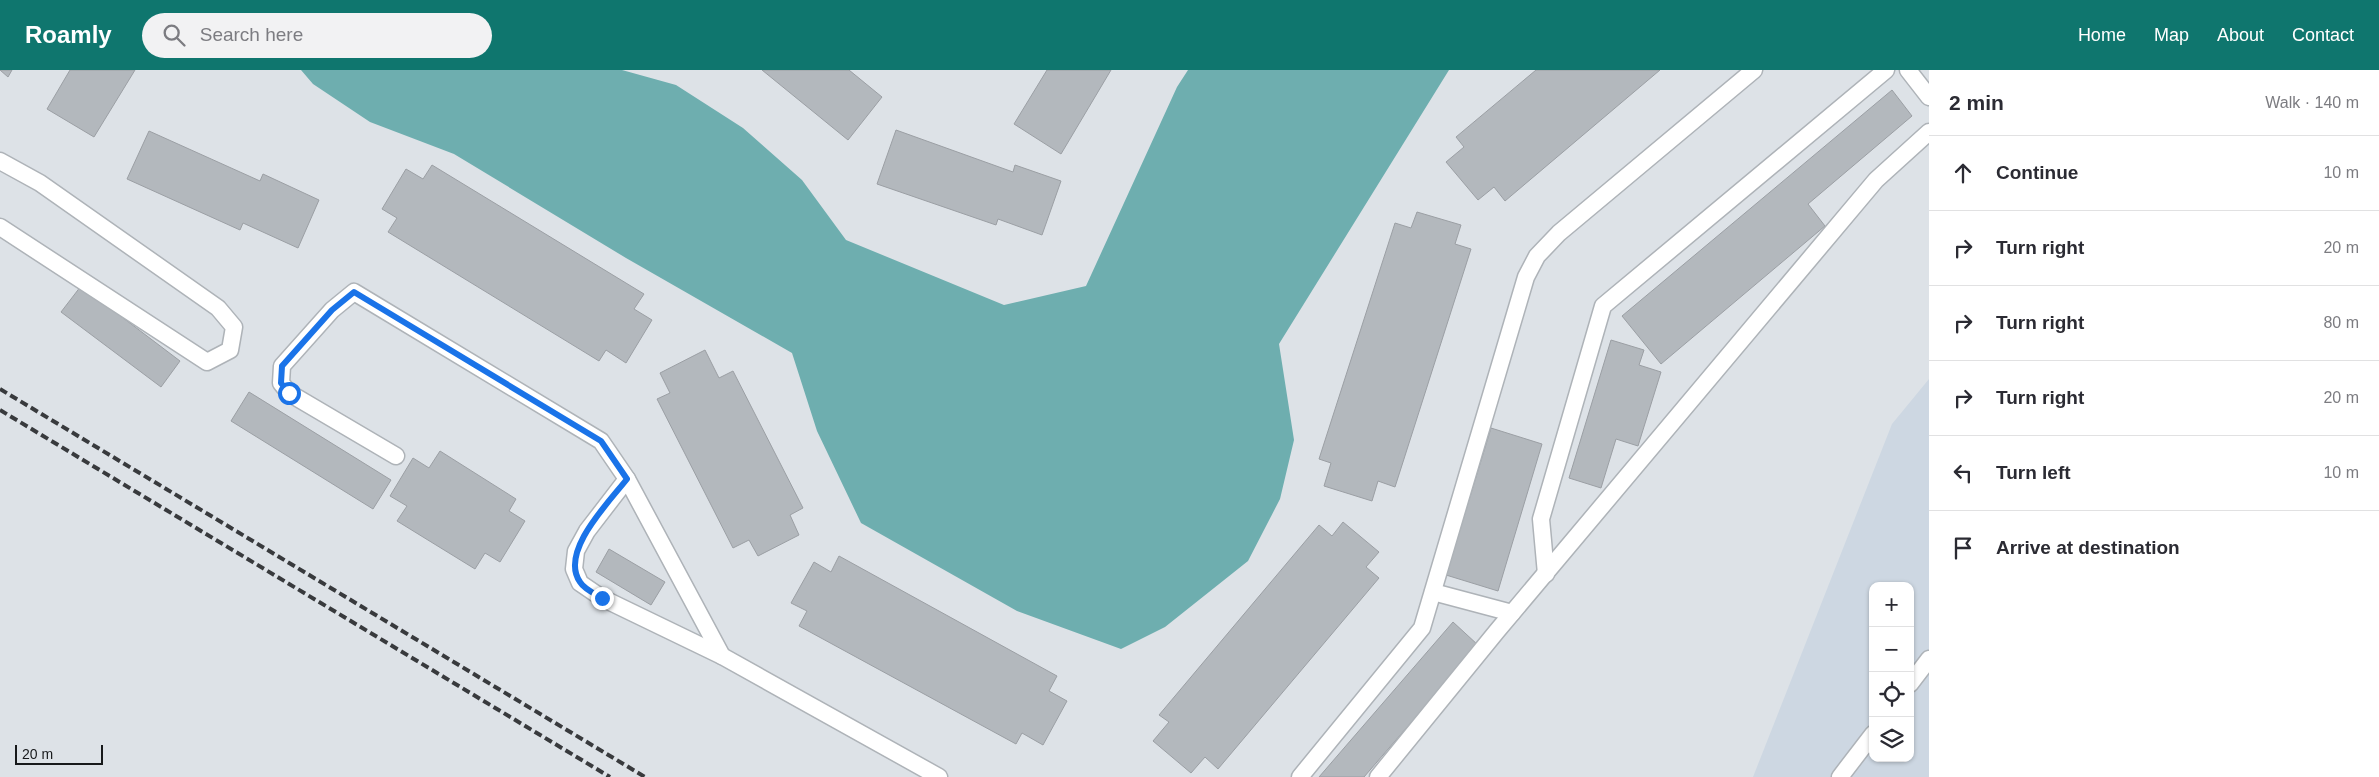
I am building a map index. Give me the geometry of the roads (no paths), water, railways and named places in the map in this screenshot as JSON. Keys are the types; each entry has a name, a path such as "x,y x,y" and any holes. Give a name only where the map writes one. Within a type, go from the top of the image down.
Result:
{"lane":[{"path":"1300,777 1422,628 1526,277 1537,256 1559,233 1754,70"},
{"path":"1546,574 1541,519 1602,306 1886,70"},
{"path":"1908,70 1929,97"},
{"path":"1378,777 1512,613 1876,180 1929,132"},
{"path":"0,161 40,183 218,308 234,327 230,350 207,362 0,227"},
{"path":"396,456 289,393 281,383 282,366 332,310 354,292 601,441 627,479 722,656"},
{"path":"627,479 587,531 576,551 574,569 580,583 602,598 722,656 939,777"},
{"path":"1434,592 1512,613"},
{"path":"1914,679 1929,659"},
{"path":"1840,777 1869,739"}],"water":[{"path":"301,70 622,70 676,85 743,128 802,180 846,240 1004,305 1086,286 1177,87 1188,70 1449,70 1279,344 1294,440 1280,499 1248,561 1165,627 1121,649 1017,611 861,523 817,431 792,353 626,258 454,154 370,122 313,84"}],"railway":[{"path":"0,389 645,777"},
{"path":"0,410 610,777"}]}
